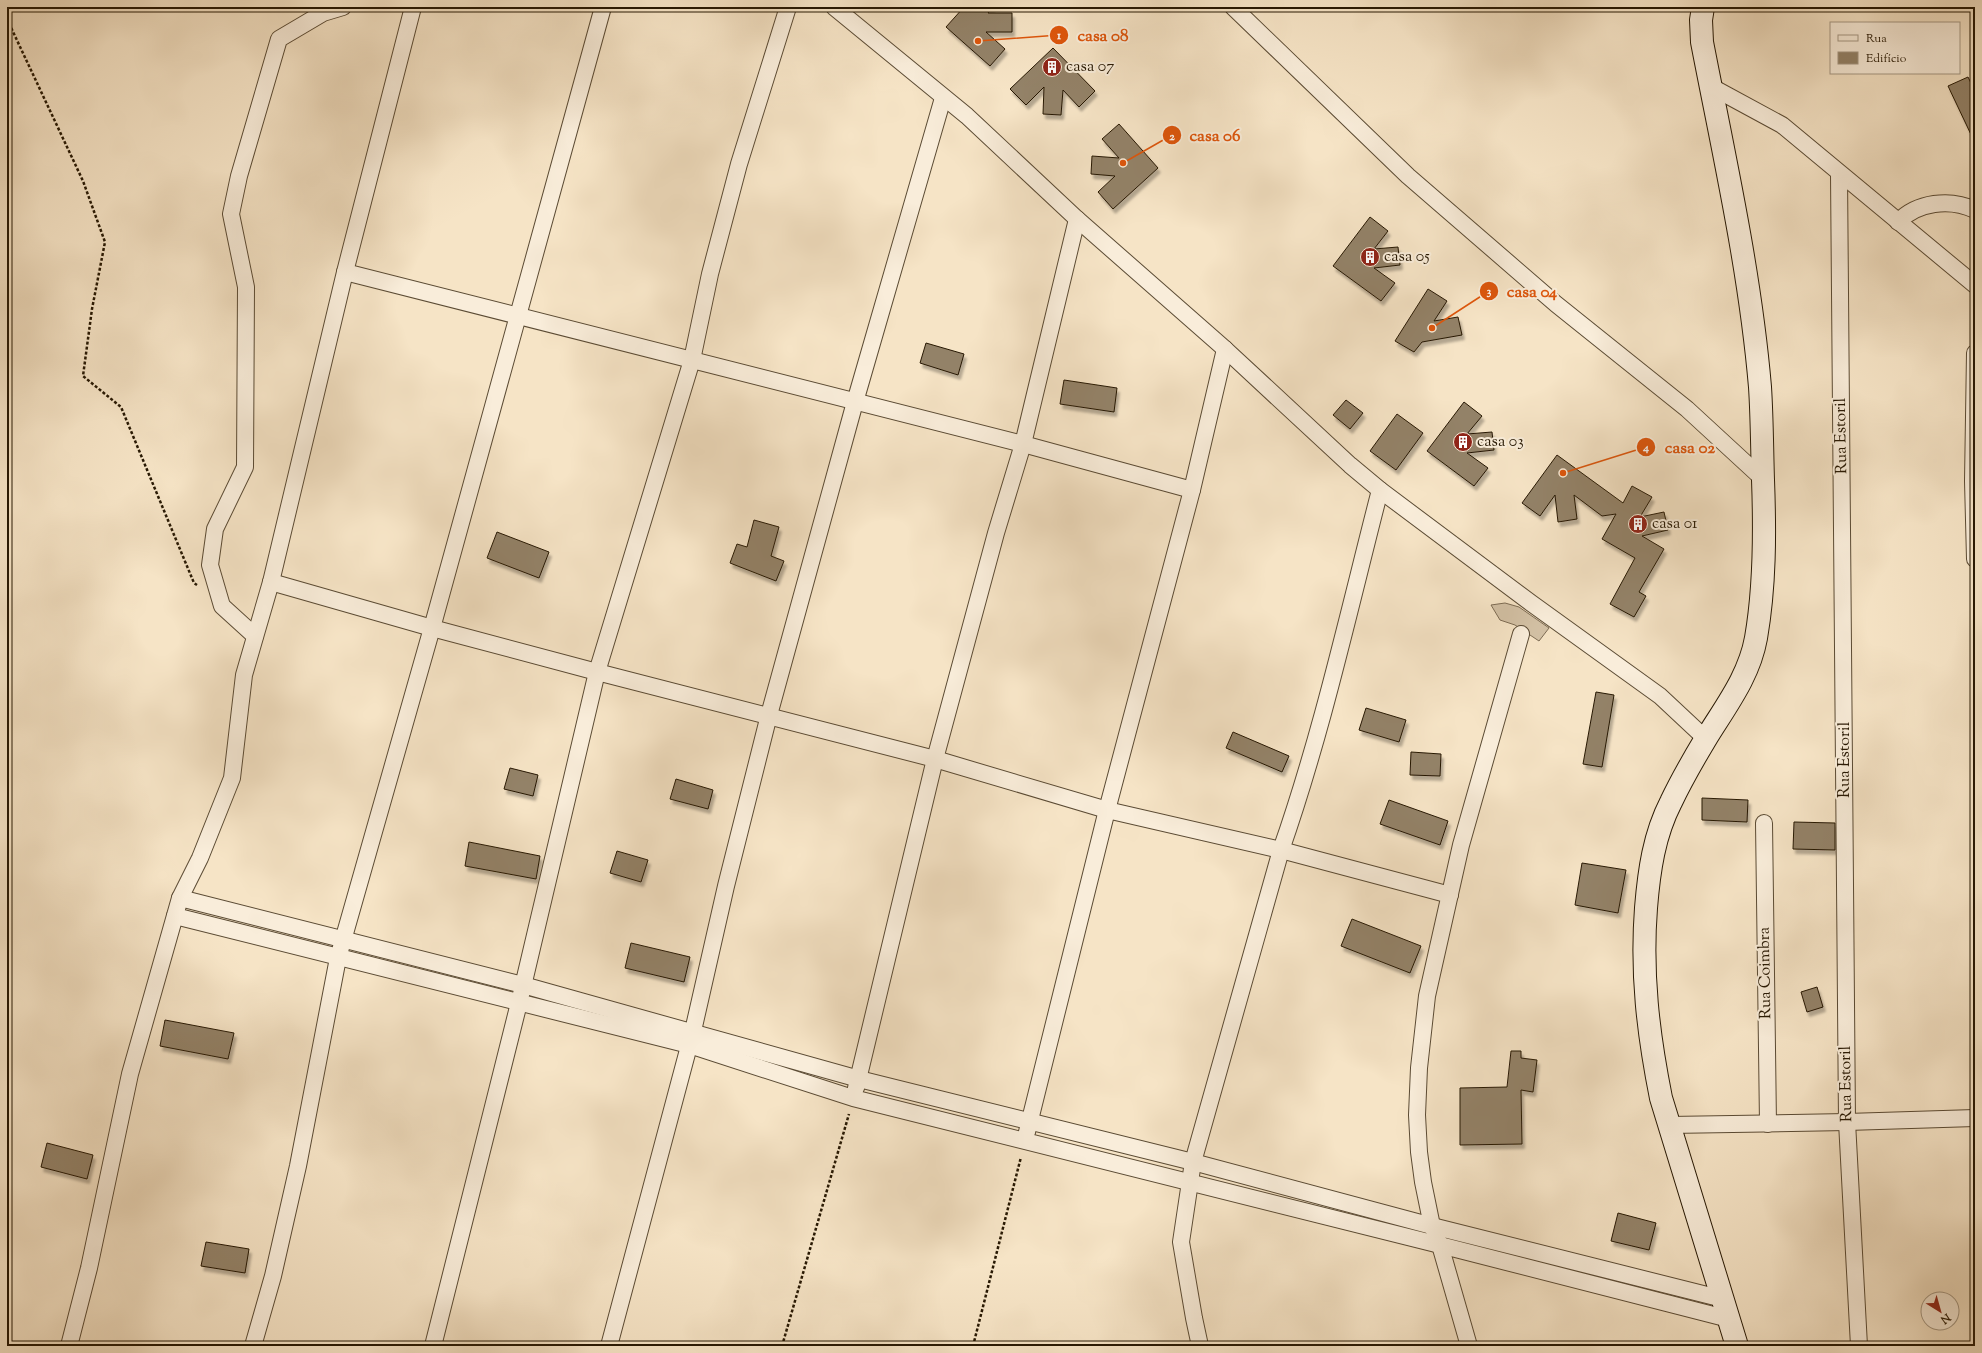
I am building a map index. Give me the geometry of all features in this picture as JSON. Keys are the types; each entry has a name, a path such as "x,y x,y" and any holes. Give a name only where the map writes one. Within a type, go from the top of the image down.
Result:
{"main road":[{"path":"1702,7 1702,42 1710,86 1720,124 1747,284 1759,385 1763,436 1765,512 1763,571 1753,649 1747,669 1669,804 1662,823 1650,862 1643,954 1644,990 1654,1066 1669,1125 1737,1346"}],"street":[{"path":"255,636 222,606 210,566 215,528 246,467 246,287 231,214 239,176 279,38 323,13 343,7"},
{"path":"69,1346 89,1268 130,1074 180,898 200,858 232,778 244,675 271,582 345,272 413,7"},
{"path":"253,1346 272,1276 298,1166 338,958 432,628 603,7"},
{"path":"433,1346 519,1003 597,672 692,360 710,274 740,164 788,7"},
{"path":"834,7 943,98 967,116 1077,219 1225,349 1299,419 1380,490 1596,651 1660,696 1706,739"},
{"path":"1233,7 1408,176 1556,304 1687,409 1763,479"},
{"path":"1710,86 1782,125 1839,174 1975,285"},
{"path":"609,1346 691,1038 726,886 769,715 855,402 943,98"},
{"name":"Rua Estoril","path":"1839,174 1847,1122 1859,1346"},
{"path":"1898,222 1913,210 1948,202 1975,210"},
{"path":"853,1098 935,759 996,533 1023,444 1077,219"},
{"path":"345,272 1023,444 1192,490"},
{"path":"1025,1141 1107,810 1192,490 1225,349"},
{"path":"1975,353 1973,481 1975,559"},
{"path":"1200,1346 1181,1242 1194,1162 1281,850 1298,803 1380,490"},
{"path":"271,582 432,628 597,672 769,715 935,759 1107,810 1281,850 1450,895"},
{"path":"1469,1346 1440,1245 1432,1226 1419,1152 1417,1115 1419,1068 1427,996 1450,895 1490,740 1521,634"},
{"name":"Rua Coimbra","path":"1764,823 1768,1124"},
{"path":"180,898 523,985 691,1038 853,1098 1440,1245 1726,1309"},
{"path":"175,916 519,1003 691,1038 859,1078 1194,1162 1432,1226 1726,1309"},
{"path":"1669,1125 1768,1124 1975,1118"}],"path":[{"path":"11,7 7,17 83,181 105,242 92,309 83,376 121,407 194,583 222,606"},
{"path":"782,1346 853,1098"},
{"path":"973,1346 1025,1141"}],"shaded area":[{"path":"1505,603 1519,607 1549,628 1539,641 1515,625 1500,620 1491,605"}],"building":[{"path":"964,7 993,7 988,13 1012,13 1012,32 986,32 1005,49 990,66 946,27"},
{"name":"casa 07","path":"1053,48 1095,91 1079,107 1063,90 1061,115 1043,114 1044,87 1026,105 1010,89"},
{"path":"1968,77 1975,91 1975,143 1948,86"},
{"path":"1119,124 1158,168 1113,209 1098,192 1115,176 1091,174 1092,156 1119,158 1102,139"},
{"name":"casa 05","path":"1370,217 1388,231 1374,249 1398,247 1400,265 1374,268 1395,283 1381,301 1333,266"},
{"path":"1428,289 1447,301 1434,321 1458,317 1462,335 1422,342 1414,352 1395,341"},
{"path":"926,343 964,354 958,375 920,363"},
{"path":"1064,380 1117,388 1114,412 1060,404"},
{"path":"1346,400 1363,413 1350,429 1333,415"},
{"name":"casa 03","path":"1464,402 1482,416 1467,434 1492,432 1494,450 1467,453 1488,468 1474,486 1427,451"},
{"path":"1397,414 1423,433 1396,470 1370,451"},
{"path":"1557,455 1623,503 1632,486 1652,497 1640,517 1664,512 1668,530 1642,536 1664,549 1639,592 1646,596 1634,617 1610,604 1635,558 1602,539 1616,514 1602,516 1574,495 1577,519 1558,522 1555,495 1540,516 1522,503"},
{"path":"754,520 779,527 771,556 784,561 776,581 730,563 737,544 747,547"},
{"path":"497,532 549,552 539,578 487,558"},
{"path":"1596,692 1614,695 1602,767 1583,764"},
{"path":"1366,708 1406,720 1399,742 1359,730"},
{"path":"1233,732 1289,756 1282,772 1226,748"},
{"path":"1411,752 1441,754 1440,776 1410,775"},
{"path":"510,768 538,775 533,796 504,789"},
{"path":"676,779 713,790 708,809 670,799"},
{"path":"1702,798 1748,800 1747,822 1702,820"},
{"path":"1389,800 1448,821 1440,845 1380,824"},
{"path":"1794,822 1835,823 1835,850 1793,849"},
{"path":"469,842 540,856 536,879 465,866"},
{"path":"617,851 648,860 641,882 610,873"},
{"path":"1582,863 1626,870 1618,913 1575,905"},
{"path":"1352,919 1421,946 1410,973 1341,946"},
{"path":"631,943 690,957 684,982 625,968"},
{"path":"1817,987 1823,1007 1807,1012 1801,992"},
{"path":"165,1020 234,1033 228,1059 160,1046"},
{"path":"1511,1051 1521,1051 1521,1058 1537,1060 1533,1092 1521,1090 1522,1144 1460,1145 1460,1088 1507,1087"},
{"path":"47,1143 93,1155 87,1179 41,1167"},
{"path":"1618,1213 1656,1223 1649,1250 1611,1241"},
{"path":"206,1242 249,1249 245,1273 201,1266"}],"place":[{"name":"casa 08","path":"978,41"},
{"name":"casa 07","path":"1052,67"},
{"name":"casa 06","path":"1123,163"},
{"name":"casa 05","path":"1370,257"},
{"name":"casa 04","path":"1432,328"},
{"name":"casa 03","path":"1463,442"},
{"name":"casa 02","path":"1563,473"},
{"name":"casa 01","path":"1638,524"}]}
